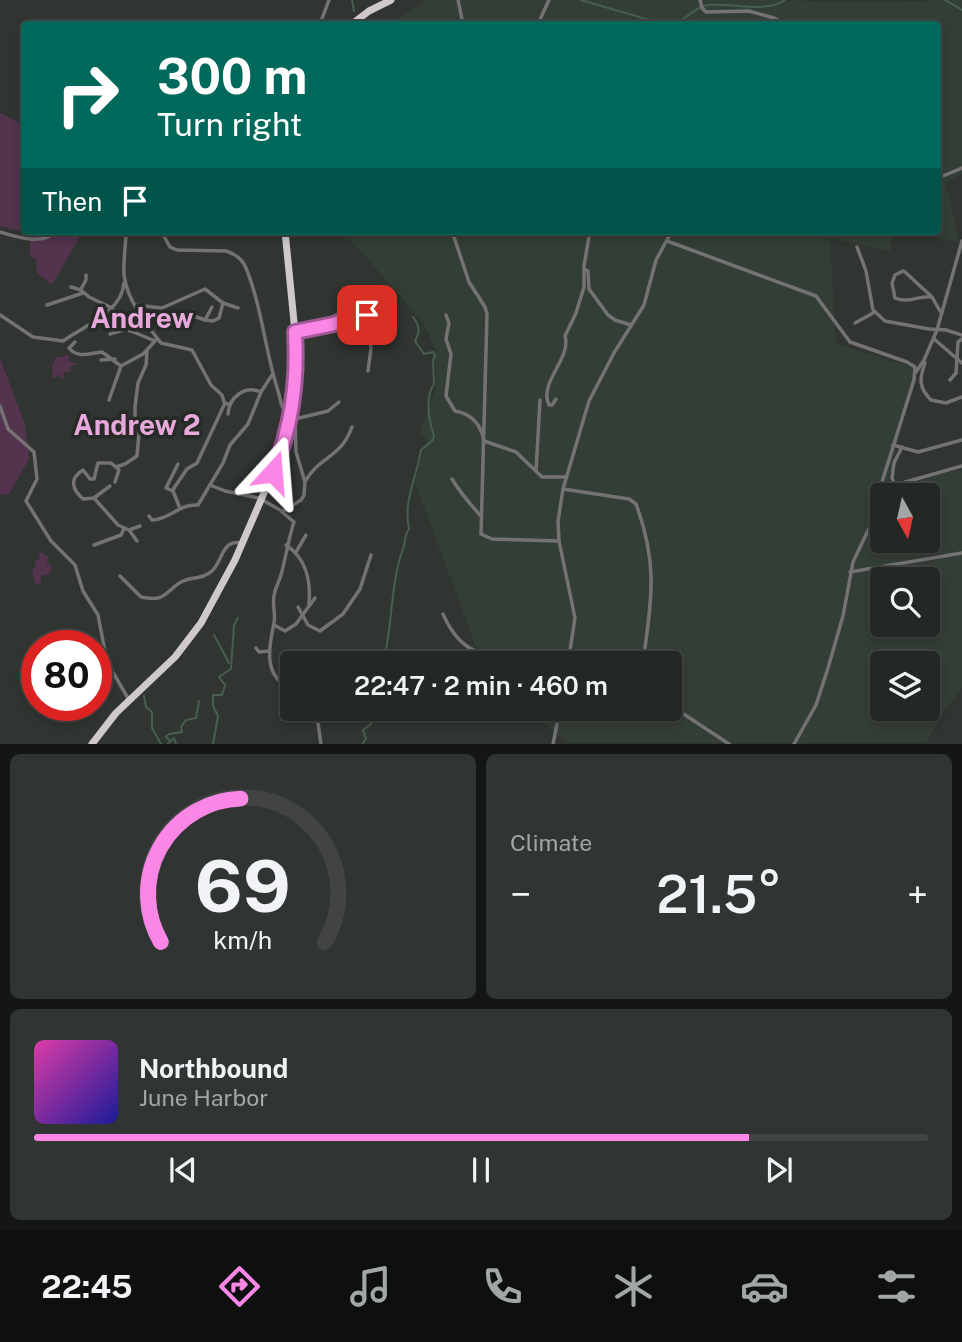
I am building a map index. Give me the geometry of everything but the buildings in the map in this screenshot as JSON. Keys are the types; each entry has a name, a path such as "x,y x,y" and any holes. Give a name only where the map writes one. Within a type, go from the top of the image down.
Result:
{"highway":[{"path":"356,21 391,0"},
{"path":"92,744 129,700 159,674 201,623 216,598 263,499 280,456 292,418 295,372 295,332 285,235"}],"street":[{"path":"321,21 329,0"},
{"path":"458,0 462,21"},
{"path":"539,21 549,0"},
{"path":"701,4 713,14 749,11 780,21"},
{"path":"941,177 962,168"},
{"path":"0,232 26,238 44,239 51,235"},
{"path":"0,315 29,335 63,341 112,308 123,293 126,235"},
{"path":"163,235 170,247 177,250 226,251 243,263 282,408 292,418 296,452 305,482"},
{"path":"453,235 469,282 487,310 481,534 488,538 559,541"},
{"path":"556,399 549,405 547,394 565,352 565,336 582,298 589,235"},
{"path":"570,651 575,618 559,541 558,521 563,489 589,401 647,299 656,260 670,235"},
{"path":"667,241 816,296 822,300 850,342 914,365 916,372"},
{"path":"794,744 816,705 843,616 850,572 873,520 916,372 937,330 962,241"},
{"path":"857,247 864,263 875,312 885,321 946,330 962,337 958,342 956,373 950,380"},
{"path":"584,270 588,271 589,289 608,315 631,325"},
{"path":"932,297 926,296 912,301 897,299 892,283 895,275 905,272 932,297 942,313"},
{"path":"47,305 82,291 86,275"},
{"path":"125,277 128,293 156,340"},
{"path":"71,287 112,308 128,330"},
{"path":"135,305 162,308 205,289 223,303 238,308"},
{"path":"185,313 213,321 218,319 223,303"},
{"path":"205,320 212,307"},
{"path":"295,332 341,321 354,315 376,312"},
{"path":"855,323 875,312"},
{"path":"446,314 449,323 446,339 451,354 446,396 455,411 467,413 475,420 484,441 516,452 542,477 566,477"},
{"path":"365,315 371,352 368,371"},
{"path":"128,330 134,324 145,321"},
{"path":"341,321 350,334"},
{"path":"110,334 128,330 167,346 192,350 211,385 221,393 229,414"},
{"path":"934,338 962,363"},
{"path":"109,400 121,366 147,351 156,340"},
{"path":"75,342 68,348 72,352 87,355 99,351 121,366"},
{"path":"116,467 138,454 139,433 135,423 135,407 147,351"},
{"path":"101,360 114,359"},
{"path":"924,360 921,386 931,400 946,403 962,397"},
{"path":"149,516 152,520 165,519 180,508 198,505 225,460 230,445 248,424 261,392 272,376"},
{"path":"173,491 187,470 197,463 227,404 241,391 254,389 261,392"},
{"path":"536,472 540,400"},
{"path":"292,418 328,411 339,402"},
{"path":"0,406 8,429 34,452 37,479 26,501 51,541 75,565 83,591 97,615 107,662 129,700"},
{"path":"282,511 301,500 305,482 314,467 346,443 352,427"},
{"path":"893,445 918,452 962,440"},
{"path":"902,447 894,463 892,478 895,485 962,466"},
{"path":"110,486 94,498 83,499 74,489 73,481 83,470 93,479 98,463 111,463 119,473 115,482"},
{"path":"178,464 166,488 173,491 180,508"},
{"path":"452,479 461,495 472,503 481,515"},
{"path":"211,485 263,499 294,520 274,595 274,625 268,651 268,657 280,681"},
{"path":"563,489 629,499 636,504 650,552 653,576 644,651"},
{"path":"94,498 118,525 137,541"},
{"path":"94,545 121,535 126,529 140,526"},
{"path":"296,552 306,536"},
{"path":"120,576 141,597 158,598 184,580 206,576 216,568 226,547 232,543 242,543"},
{"path":"286,545 296,552 306,566 309,606"},
{"path":"850,572 962,553"},
{"path":"298,607 308,625 320,631 343,614 362,585 371,555"},
{"path":"274,625 286,631 296,624 315,598"},
{"path":"443,614 452,634 474,651"},
{"path":"256,648 260,652 268,651"},
{"path":"682,713 729,744"},
{"path":"318,721 321,744"},
{"path":"553,744 558,721"}],"shaded area":[{"path":"427,0 962,0 962,174 946,182 959,242 926,235 941,235 941,21 396,21"},
{"path":"0,113 21,124 21,232 0,226"},
{"path":"30,235 81,235 52,285 37,273 36,259 30,256"},
{"path":"347,235 892,235 890,251 830,239 836,344 915,368 888,483 962,470 962,688 940,718 940,651 870,651 870,721 938,721 926,743 569,743 541,721 682,721 682,651 478,651 415,482 427,439 419,434 436,388 435,349 423,322"},
{"path":"67,354 70,357 66,361 78,363 71,367 71,372 63,373 64,379 59,375 54,378 51,375 56,357"},
{"path":"0,358 25,425 29,459 9,494 0,495"},
{"path":"41,552 48,557 47,564 51,565 51,570 48,572 51,574 41,576 41,583 35,584 32,570 36,565 35,560 40,559 38,555"}],"waterway":[{"path":"352,0 354,11"},
{"path":"581,0 658,21"},
{"path":"680,21 703,6 755,7 785,0"},
{"path":"945,0 962,10"},
{"path":"386,651 396,576 409,529 411,489 421,450 434,436 428,402 434,384 435,355 433,352 424,354 415,341 418,329 413,317"},
{"path":"213,744 218,716 213,706 213,695 222,695 225,685 219,677 231,669 234,625 238,618"},
{"path":"214,635 229,663"},
{"path":"144,696 146,707 152,712 152,728 161,744"},
{"path":"170,741 166,737 169,734 182,732 181,727 186,720 196,718 199,701"},
{"path":"362,744 366,739 363,730 372,721"},
{"path":"168,744 174,738 176,744"}],"district":[{"name":"Andrew","path":"142,318"},
{"name":"Andrew 2","path":"137,425"}],"route":[{"path":"273,472 280,456 293,403 295,332 334,324 354,315 367,315"}]}
